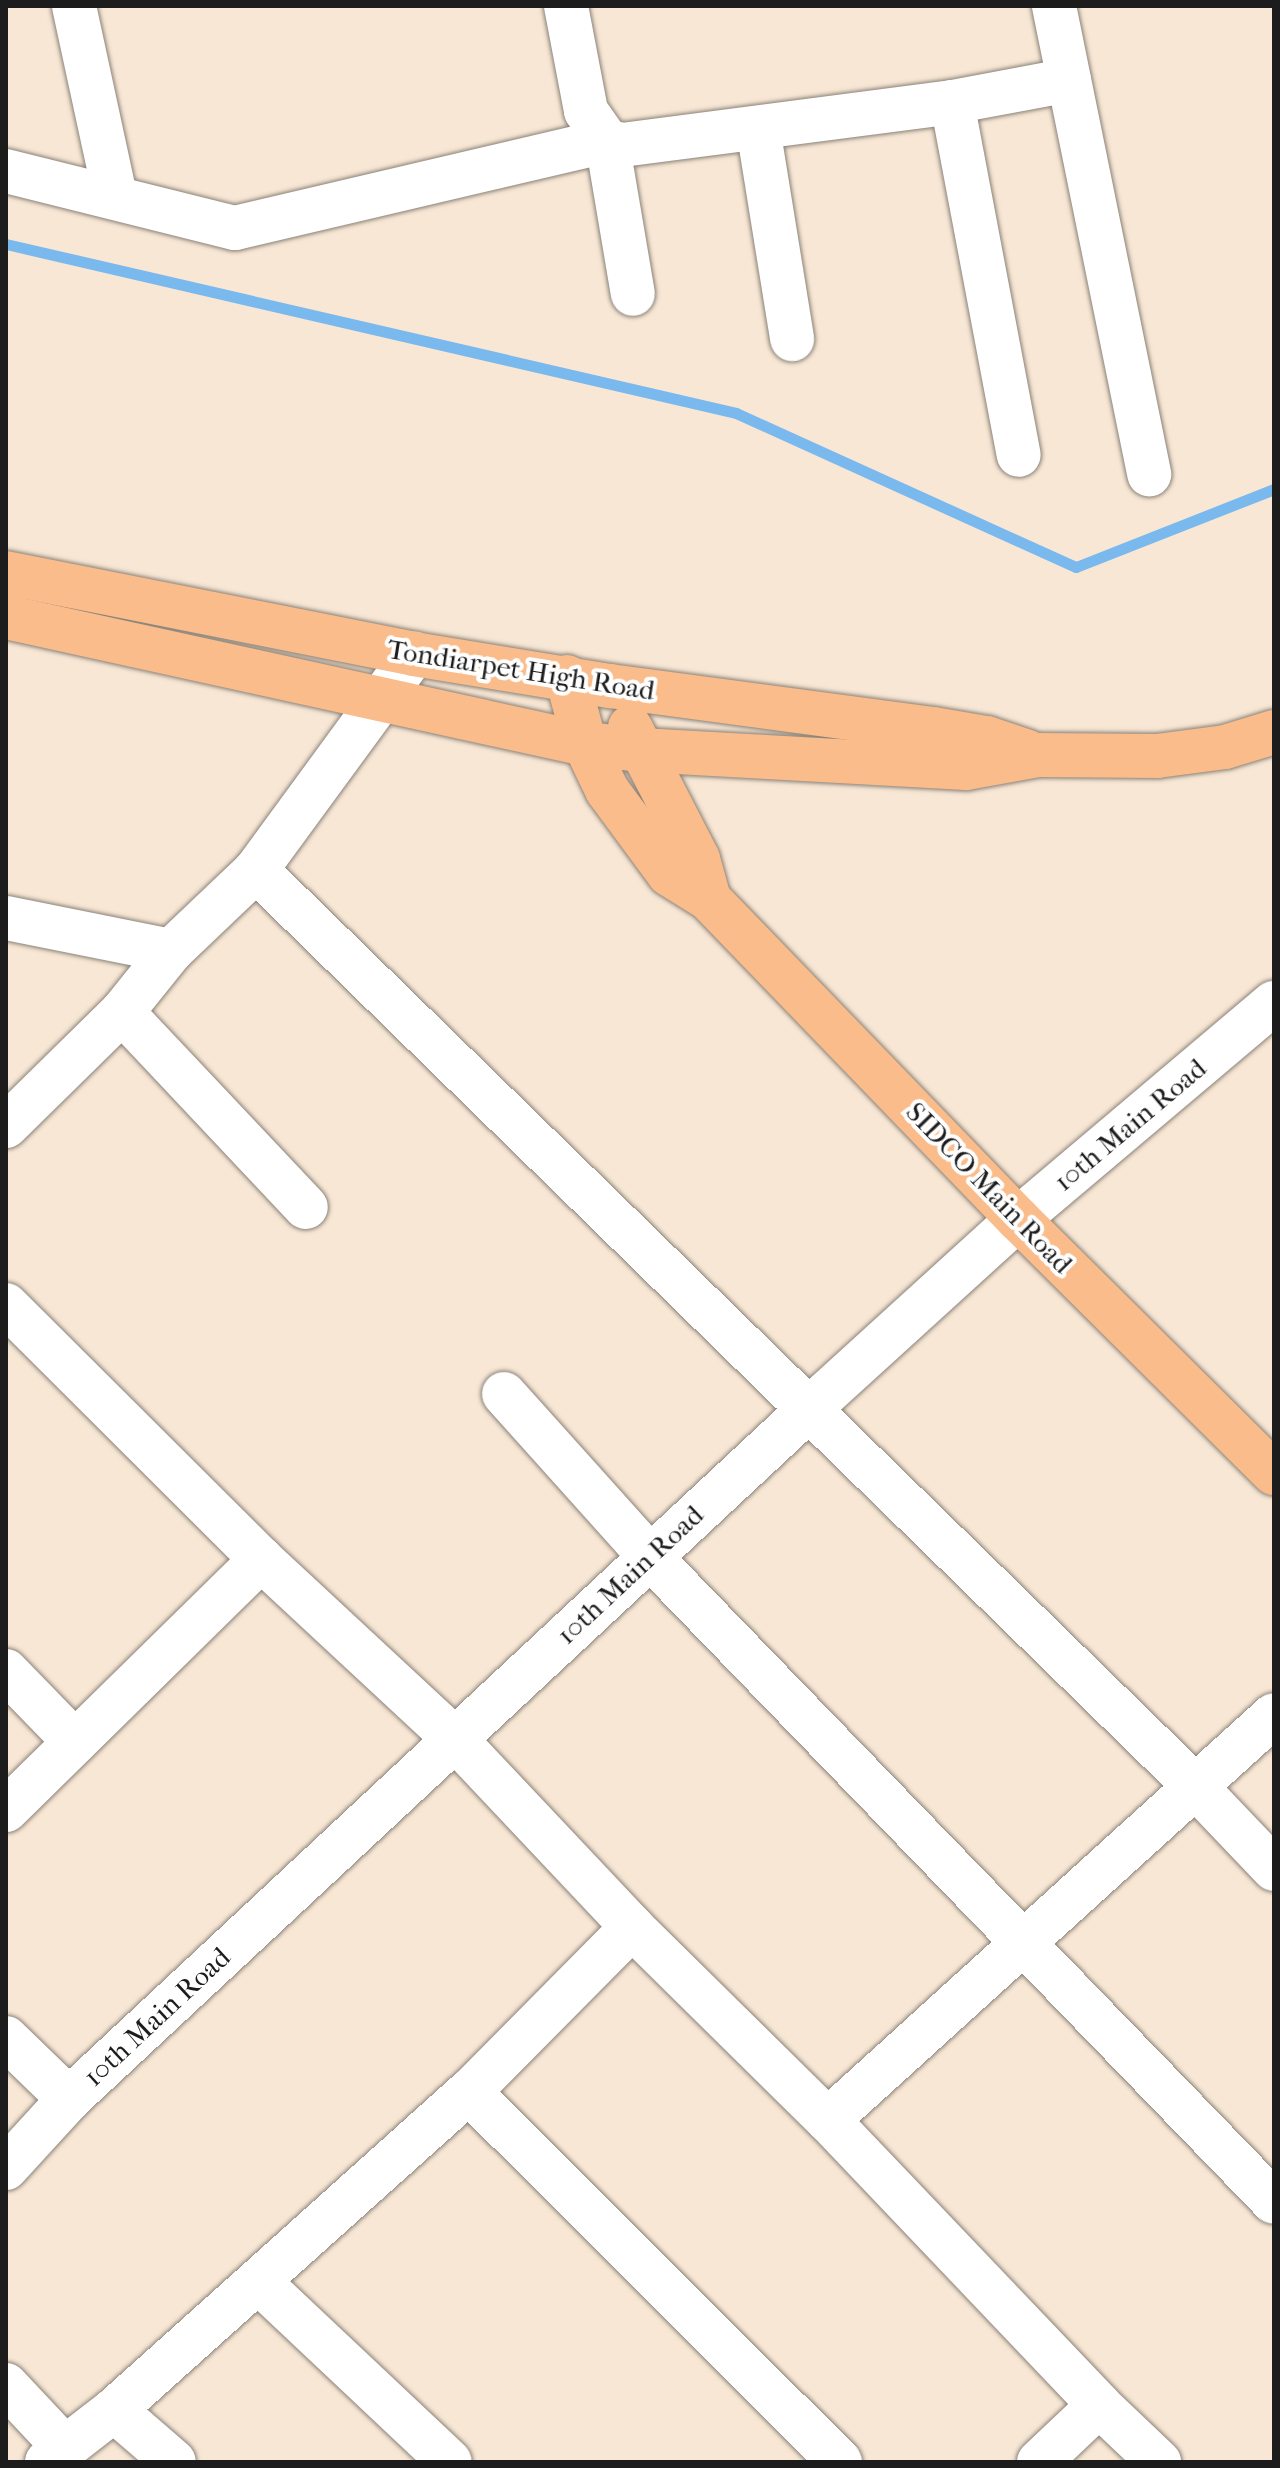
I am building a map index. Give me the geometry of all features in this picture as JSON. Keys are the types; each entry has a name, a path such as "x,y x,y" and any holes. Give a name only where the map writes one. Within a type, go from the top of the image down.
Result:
{"main road":[{"name":"Tondiarpet High Road","path":"6,573 414,654 610,686 933,729 987,738 1038,755"},
{"name":"Tondiarpet High Road","path":"6,617 585,744 641,750 966,768 1038,755 1157,756 1225,747 1274,732"},
{"name":"SIDCO Main Road","path":"567,677 585,744 607,790 669,874 709,899 1018,1219 1274,1473"},
{"name":"SIDCO Main Road","path":"610,686 698,859 709,899"}],"street":[{"path":"74,6 115,196"},
{"path":"566,6 586,111 607,141 633,294"},
{"path":"1054,6 1149,474"},
{"path":"6,171 235,228 607,141 640,144 952,102 1069,80"},
{"path":"952,102 1019,455"},
{"path":"758,128 792,339"},
{"path":"6,1126 122,1012 171,951 256,870 414,654"},
{"path":"256,870 1194,1785 1274,1869"},
{"path":"6,918 171,951"},
{"name":"10th Main Road","path":"6,2168 69,2099 808,1410 1018,1219 1274,1003"},
{"path":"122,1012 306,1207"},
{"path":"6,1305 261,1559 455,1739 632,1927 828,2120 1099,2405 1159,2462"},
{"path":"504,1394 650,1557 1022,1945 1274,2202"},
{"path":"6,1810 261,1559"},
{"path":"6,1671 75,1742"},
{"path":"828,2120 1274,1715"},
{"path":"6,2385 55,2455 114,2410 469,2092 632,1927"},
{"path":"6,2038 69,2099"},
{"path":"469,2092 840,2462"},
{"path":"259,2282 450,2462"},
{"path":"1039,2462 1099,2405"},
{"path":"114,2410 174,2462"}],"waterway":[{"path":"6,244 736,413 1076,567 1274,489"}]}
